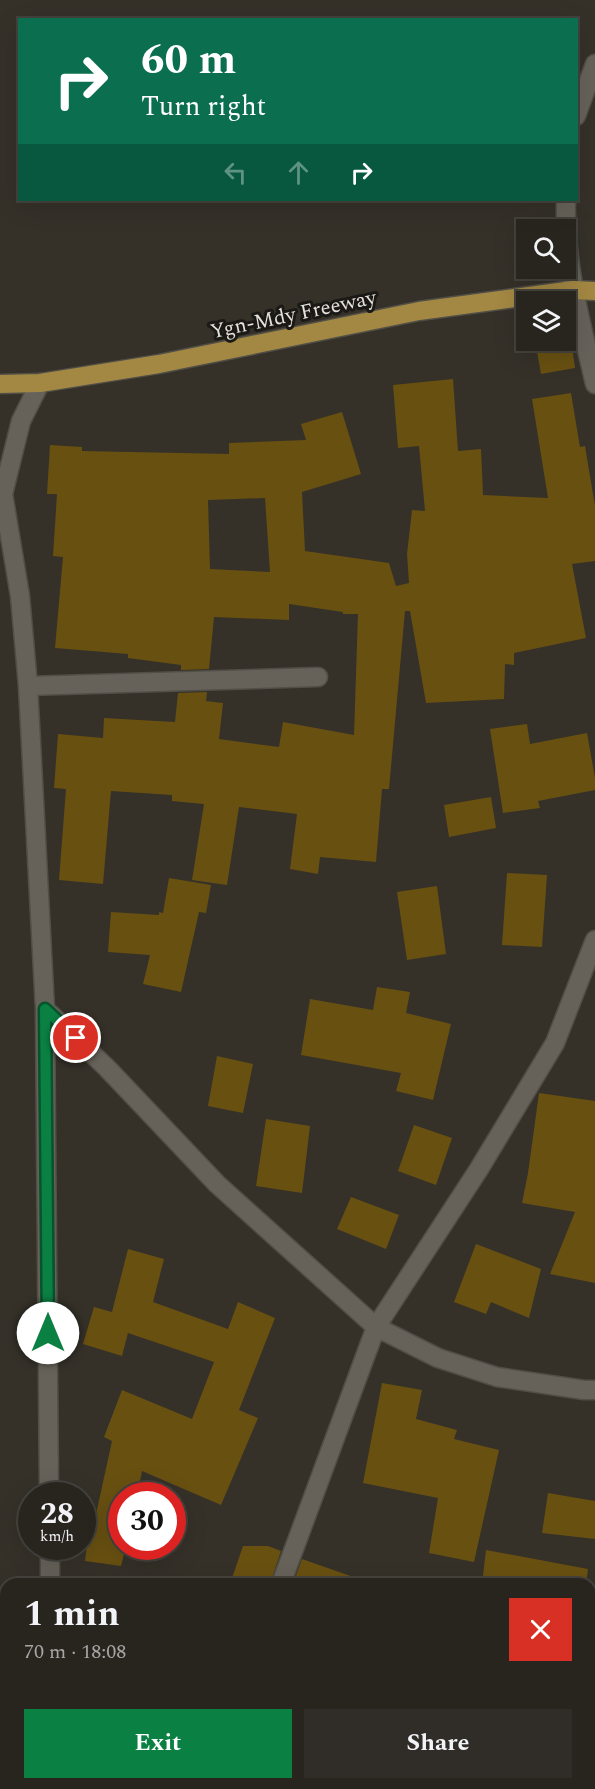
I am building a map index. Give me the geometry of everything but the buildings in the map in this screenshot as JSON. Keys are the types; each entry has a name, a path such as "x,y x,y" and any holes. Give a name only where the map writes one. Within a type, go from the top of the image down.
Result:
{"main road":[{"name":"Ygn-Mdy Freeway","path":"0,384 40,383 159,364 419,311 573,290 595,291"}],"street":[{"path":"578,111 595,64"},
{"path":"566,201 565,219 573,290 595,384"},
{"path":"40,383 21,421 2,491 20,596 28,686 45,1009 49,1482"},
{"path":"28,686 318,677"},
{"path":"283,1578 376,1327 479,1169 555,1043 595,940"},
{"path":"45,1009 106,1068 217,1184 376,1327 438,1358 497,1377 595,1390"},
{"path":"50,1560 50,1578"}],"route":[{"path":"48,1333 45,1009 76,1038"}]}
